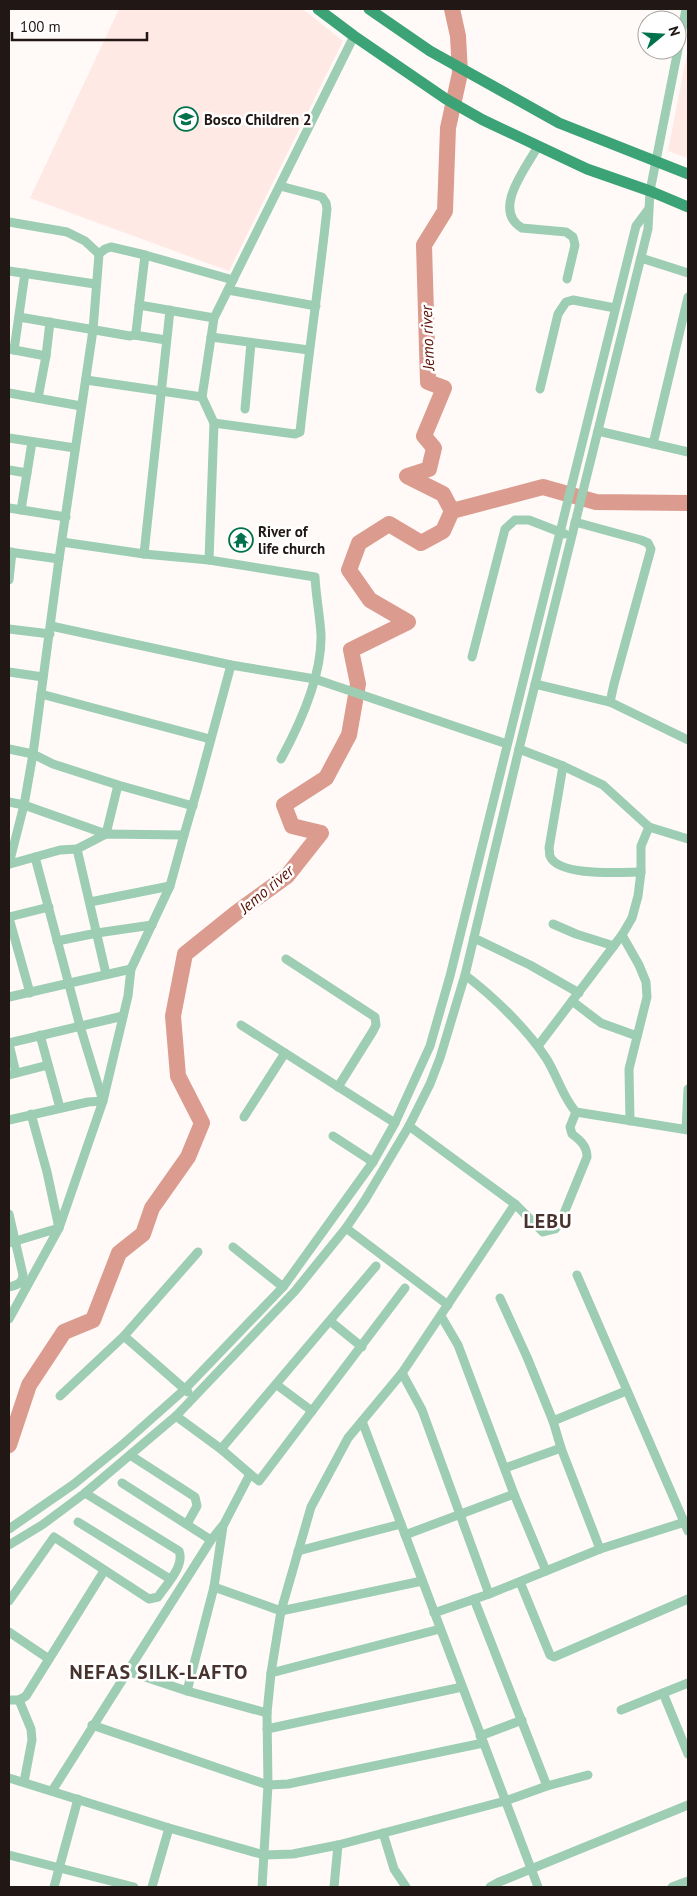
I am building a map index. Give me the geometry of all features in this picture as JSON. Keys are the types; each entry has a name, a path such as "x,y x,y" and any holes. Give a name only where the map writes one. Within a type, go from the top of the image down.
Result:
{"main road":[{"path":"318,9 446,99 483,120 587,169 650,191 688,207"},
{"path":"369,9 430,52 559,123 688,174"}],"street":[{"path":"9,1545 42,1525 85,1493 176,1416 295,1291 346,1228 409,1126 430,1084 440,1058 465,975 641,258 648,228 650,191 686,9"},
{"path":"209,560 214,423 202,397 214,318 354,36"},
{"path":"538,146 510,196 509,214 516,225 522,228 566,232 573,237 575,244 567,280"},
{"path":"214,423 295,434 300,432 316,306 326,203 322,197 280,186"},
{"path":"9,1529 74,1484 185,1390 283,1287 372,1162 394,1123 430,1046 450,976 636,226 648,210"},
{"path":"9,222 67,232 84,241 99,254"},
{"path":"118,786 106,834 77,849 60,850 10,864 24,805 33,754 93,330 95,284 99,254 111,247 233,280"},
{"path":"134,335 136,332 145,255"},
{"path":"641,258 688,273"},
{"path":"9,271 95,284"},
{"path":"25,273 19,317 12,349 46,356"},
{"path":"228,290 316,306"},
{"path":"653,444 688,297"},
{"path":"540,389 558,314 566,302 573,300 615,308"},
{"path":"139,305 214,318"},
{"path":"144,554 170,310"},
{"path":"19,317 130,336 166,340"},
{"path":"38,398 50,322"},
{"path":"211,337 309,350"},
{"path":"245,408 251,343"},
{"path":"86,380 202,397"},
{"path":"9,393 81,406"},
{"path":"598,432 688,452"},
{"path":"9,438 75,448"},
{"path":"22,510 32,442"},
{"path":"9,470 27,473"},
{"path":"9,508 66,516"},
{"path":"472,657 505,528 515,520 529,520 572,536"},
{"path":"575,522 641,540 648,543 651,549 610,702"},
{"path":"62,542 144,554 209,560 315,577 321,636 315,679 296,728 281,759"},
{"path":"9,580 10,552 59,560"},
{"path":"9,629 51,630 231,665 315,679 507,744"},
{"path":"9,1319 27,1280 59,1228 103,1101 128,996 132,969 170,886 231,665"},
{"path":"9,672 43,677"},
{"path":"535,684 610,702 688,740"},
{"path":"41,694 210,739"},
{"path":"9,749 33,754 53,764 118,786 193,806"},
{"path":"519,749 604,784 649,827 688,839"},
{"path":"563,766 558,808 549,848 550,856 556,863 576,870 641,872"},
{"path":"9,802 24,805 106,834 184,835"},
{"path":"538,1046 614,946 632,918 638,896 641,872 641,846 649,827"},
{"path":"77,849 98,932 106,974"},
{"path":"35,857 68,983 103,1101"},
{"path":"473,883 486,886"},
{"path":"90,902 170,886"},
{"path":"30,993 13,950 9,918 49,907"},
{"path":"554,924 576,934 614,946"},
{"path":"57,941 98,932 152,925"},
{"path":"622,935 646,982 647,997 629,1069 630,1120"},
{"path":"474,938 530,965 579,992"},
{"path":"286,959 375,1017 376,1025 374,1031 338,1086"},
{"path":"9,997 132,969"},
{"path":"465,975 493,998 538,1046 554,1070 576,1112 687,1129 688,1088"},
{"path":"572,1001 601,1023 637,1036"},
{"path":"48,1065 12,1074 9,1043 123,1016"},
{"path":"241,1025 394,1123"},
{"path":"40,1035 60,1108"},
{"path":"244,1117 285,1053"},
{"path":"9,1120 88,1102 103,1101"},
{"path":"409,1126 515,1204 543,1232 555,1229 560,1223 587,1157 587,1151 581,1141 572,1134 570,1127 576,1112"},
{"path":"31,1114 47,1172 59,1228"},
{"path":"333,1136 372,1162"},
{"path":"262,1887 268,1785 267,1713 271,1672 281,1612 311,1507 348,1438 402,1373 515,1204"},
{"path":"9,1214 12,1242 23,1275 27,1280"},
{"path":"12,1242 59,1228"},
{"path":"346,1228 448,1305"},
{"path":"233,1247 283,1287"},
{"path":"60,1396 124,1336 198,1252"},
{"path":"220,1449 277,1385 376,1266"},
{"path":"577,1275 626,1391 686,1521 688,1531"},
{"path":"9,1287 27,1280"},
{"path":"176,1416 259,1481 405,1288"},
{"path":"500,1298 553,1421 560,1448 600,1549"},
{"path":"441,1316 458,1345 514,1494 546,1571"},
{"path":"330,1321 362,1347"},
{"path":"124,1336 194,1398"},
{"path":"402,1373 422,1410 489,1594"},
{"path":"277,1385 312,1411"},
{"path":"553,1421 626,1391"},
{"path":"362,1421 538,1887"},
{"path":"505,1468 560,1448"},
{"path":"130,1455 195,1497 197,1506 187,1524"},
{"path":"52,1790 211,1540 224,1524 250,1474"},
{"path":"122,1483 211,1540"},
{"path":"9,1601 54,1537 148,1599 158,1597 170,1580 180,1564 181,1557 179,1551 85,1493"},
{"path":"405,1535 514,1494"},
{"path":"434,1613 489,1594 600,1549 686,1521"},
{"path":"78,1522 170,1580"},
{"path":"186,1691 214,1587 224,1524"},
{"path":"298,1551 402,1524"},
{"path":"9,1700 19,1700 26,1696 104,1571"},
{"path":"214,1587 281,1612 422,1581"},
{"path":"520,1582 550,1655 554,1657 688,1599"},
{"path":"474,1599 547,1786"},
{"path":"271,1672 440,1629"},
{"path":"9,1632 49,1659"},
{"path":"127,1670 186,1691 267,1713"},
{"path":"620,1710 688,1682"},
{"path":"268,1729 462,1687"},
{"path":"662,1693 688,1754"},
{"path":"19,1700 31,1729 32,1740 24,1782"},
{"path":"92,1725 268,1785 288,1784 482,1740 522,1720"},
{"path":"9,1778 169,1828 264,1855 293,1854 338,1845 505,1802 547,1786 588,1775"},
{"path":"54,1887 78,1799"},
{"path":"490,1887 688,1805"},
{"path":"152,1887 169,1828"},
{"path":"383,1833 394,1870 406,1887"},
{"path":"334,1887 338,1845"},
{"path":"9,1854 134,1887"},
{"path":"672,1887 688,1881"}],"shaded area":[{"name":"Bosco Children 2","path":"119,9 303,9 343,41 229,271 30,198"},
{"path":"688,48 688,158 668,151"}],"waterway":[{"name":"Jemo river","path":"9,1445 29,1385 64,1332 93,1320 119,1253 143,1234 152,1208 188,1157 202,1123 178,1076 173,1016 185,954 236,913 287,876 321,833 292,826 284,805 326,778 349,735 358,684 351,650 408,622 370,600 349,570 359,543 389,524 421,543 443,531 452,511 443,494 407,476 429,469 434,448 424,436 444,388 428,382 424,245 445,211 448,128 460,73 458,36 452,9"},
{"path":"452,511 543,487 596,502 688,503"}],"place":[{"name":"Bosco Children 2","path":"186,119"},
{"name":"River of life church","path":"241,540"}],"district":[{"name":"LEBU","path":"548,1221"},
{"name":"NEFAS SILK-LAFTO","path":"159,1672"}]}
